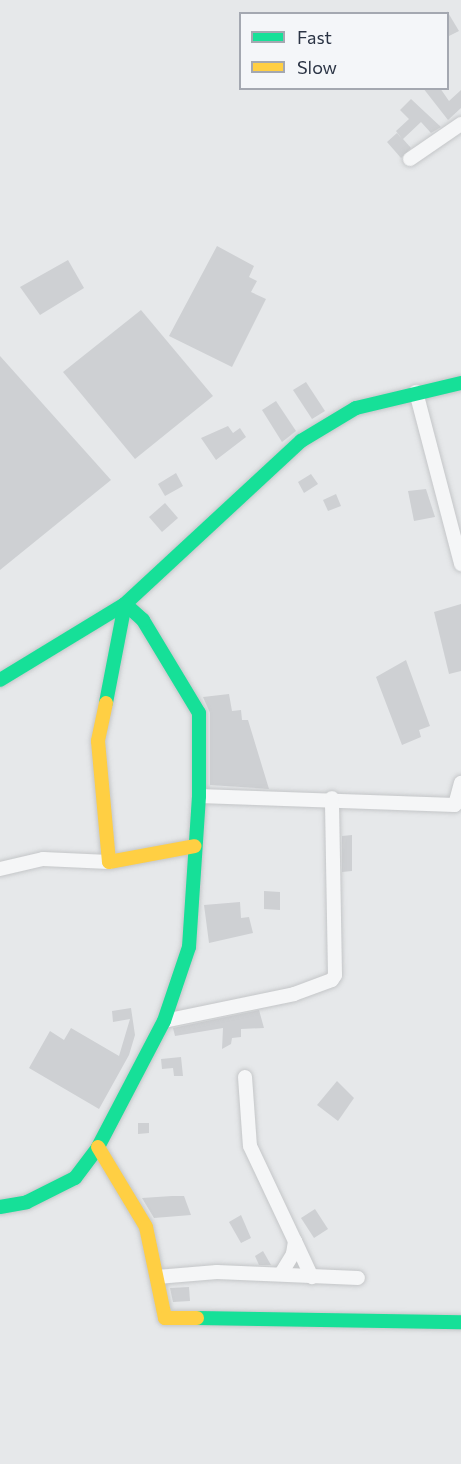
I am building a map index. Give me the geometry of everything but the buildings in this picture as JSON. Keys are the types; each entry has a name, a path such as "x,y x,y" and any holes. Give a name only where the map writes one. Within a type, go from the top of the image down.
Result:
{"street":[{"path":"410,159 461,124"},
{"path":"0,680 125,604 214,516 301,441 356,408 461,383"},
{"path":"416,392 461,564"},
{"path":"0,1207 27,1202 75,1178 98,1147 164,1022 189,947 199,796 199,713 143,620 125,604"},
{"path":"109,861 98,741 125,604"},
{"path":"199,796 332,798 456,805 461,783"},
{"path":"164,1022 294,994 332,980 335,975 332,798"},
{"path":"0,869 43,859 109,861 195,846"},
{"path":"245,1077 249,1146 312,1277"},
{"path":"98,1147 146,1227 165,1318 394,1318 461,1322"},
{"path":"281,1274 293,1254 295,1241"},
{"path":"157,1277 217,1272 358,1278"}],"traffic: fast":[{"path":"0,680 125,604 301,441 356,408 461,383"},
{"path":"0,1207 27,1202 75,1178 98,1147 164,1021 189,947 199,796 199,713 143,620 125,604 106,703"},
{"path":"197,1318 461,1322"}],"traffic: slow":[{"path":"106,703 98,741 109,862 195,846"},
{"path":"98,1147 146,1227 165,1318 197,1318"}]}
